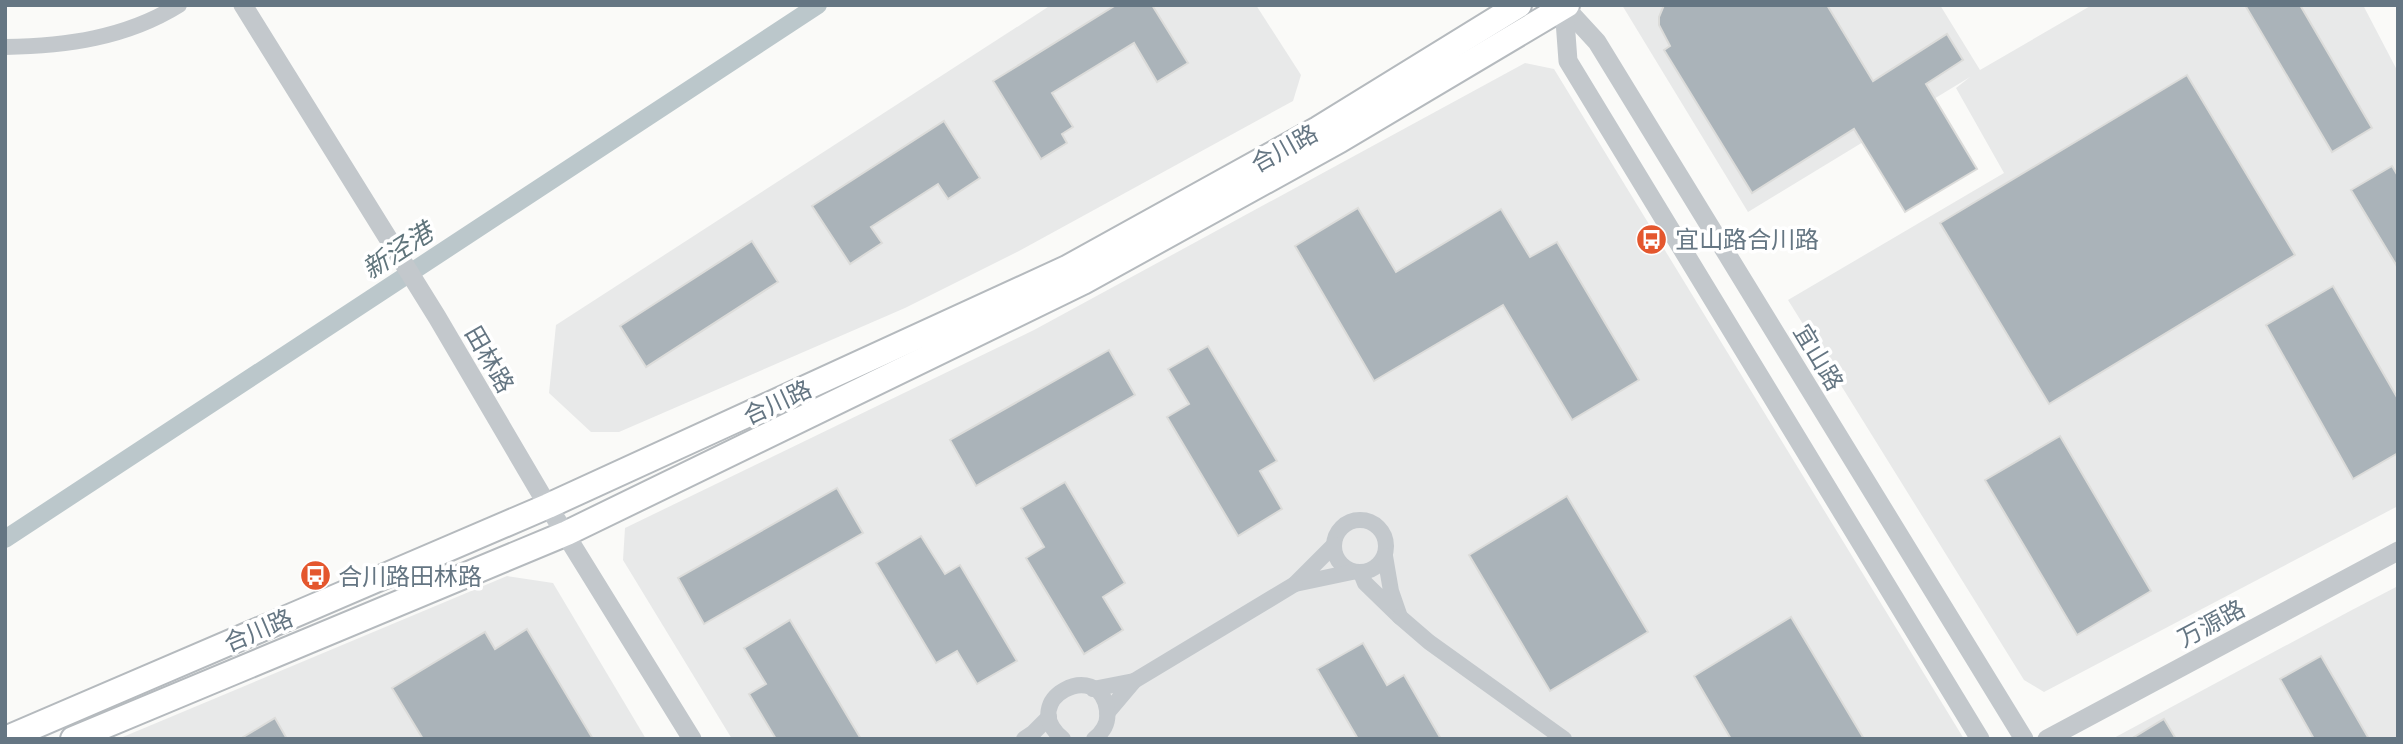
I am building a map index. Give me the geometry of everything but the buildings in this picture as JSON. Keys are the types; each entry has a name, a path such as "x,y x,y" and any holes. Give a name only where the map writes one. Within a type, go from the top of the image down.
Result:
{"main road":[{"name":"合川路","path":"5,739 548,506 1067,268 1318,130 1519,5"},
{"name":"合川路","path":"73,739 566,533 1083,282 1340,140 1565,6"}],"street":[{"path":"5,47 51,46 102,37 164,14 179,5"},
{"name":"田林路","path":"243,5 437,317 548,506 692,739"},
{"path":"1565,6 1568,61 1980,739"},
{"name":"宜山路","path":"1565,6 1597,42 2024,739"},
{"path":"1400,617 1391,591 1384,534 1372,522 1363,520 1347,524 1336,536 1334,545 1338,561 1357,573 1400,617 1429,642 1564,739"},
{"path":"1093,689 1133,681 1295,584 1334,545"},
{"name":"万源路","path":"2047,739 2398,551"},
{"path":"1295,584 1378,567 1385,556"},
{"path":"1094,739 1105,727 1107,715 1133,681"},
{"path":"1063,739 1051,726 1050,707 1060,691 1079,685 1093,689 1104,699 1110,739"},
{"path":"1024,739 1049,717"}],"shaded area":[{"path":"1051,5 1256,5 1301,75 1293,101 1019,251 905,308 619,432 591,432 549,393 556,325"},
{"path":"1622,5 1940,5 1980,70 2092,5 2363,5 2398,72 2398,506 2044,692 2024,680 1788,300 2004,173 1956,88 1970,77 1748,212"},
{"path":"1525,63 1554,69 1964,739 732,739 623,560 625,528 1034,330"},
{"path":"507,576 553,583 646,739 118,739"},
{"path":"2398,586 2398,739 2112,739 2350,611"}],"waterway":[{"name":"新泾港","path":"5,539 818,5"}],"place":[{"name":"宜山路合川路","path":"1652,239"},
{"name":"合川路田林路","path":"315,576"}]}
